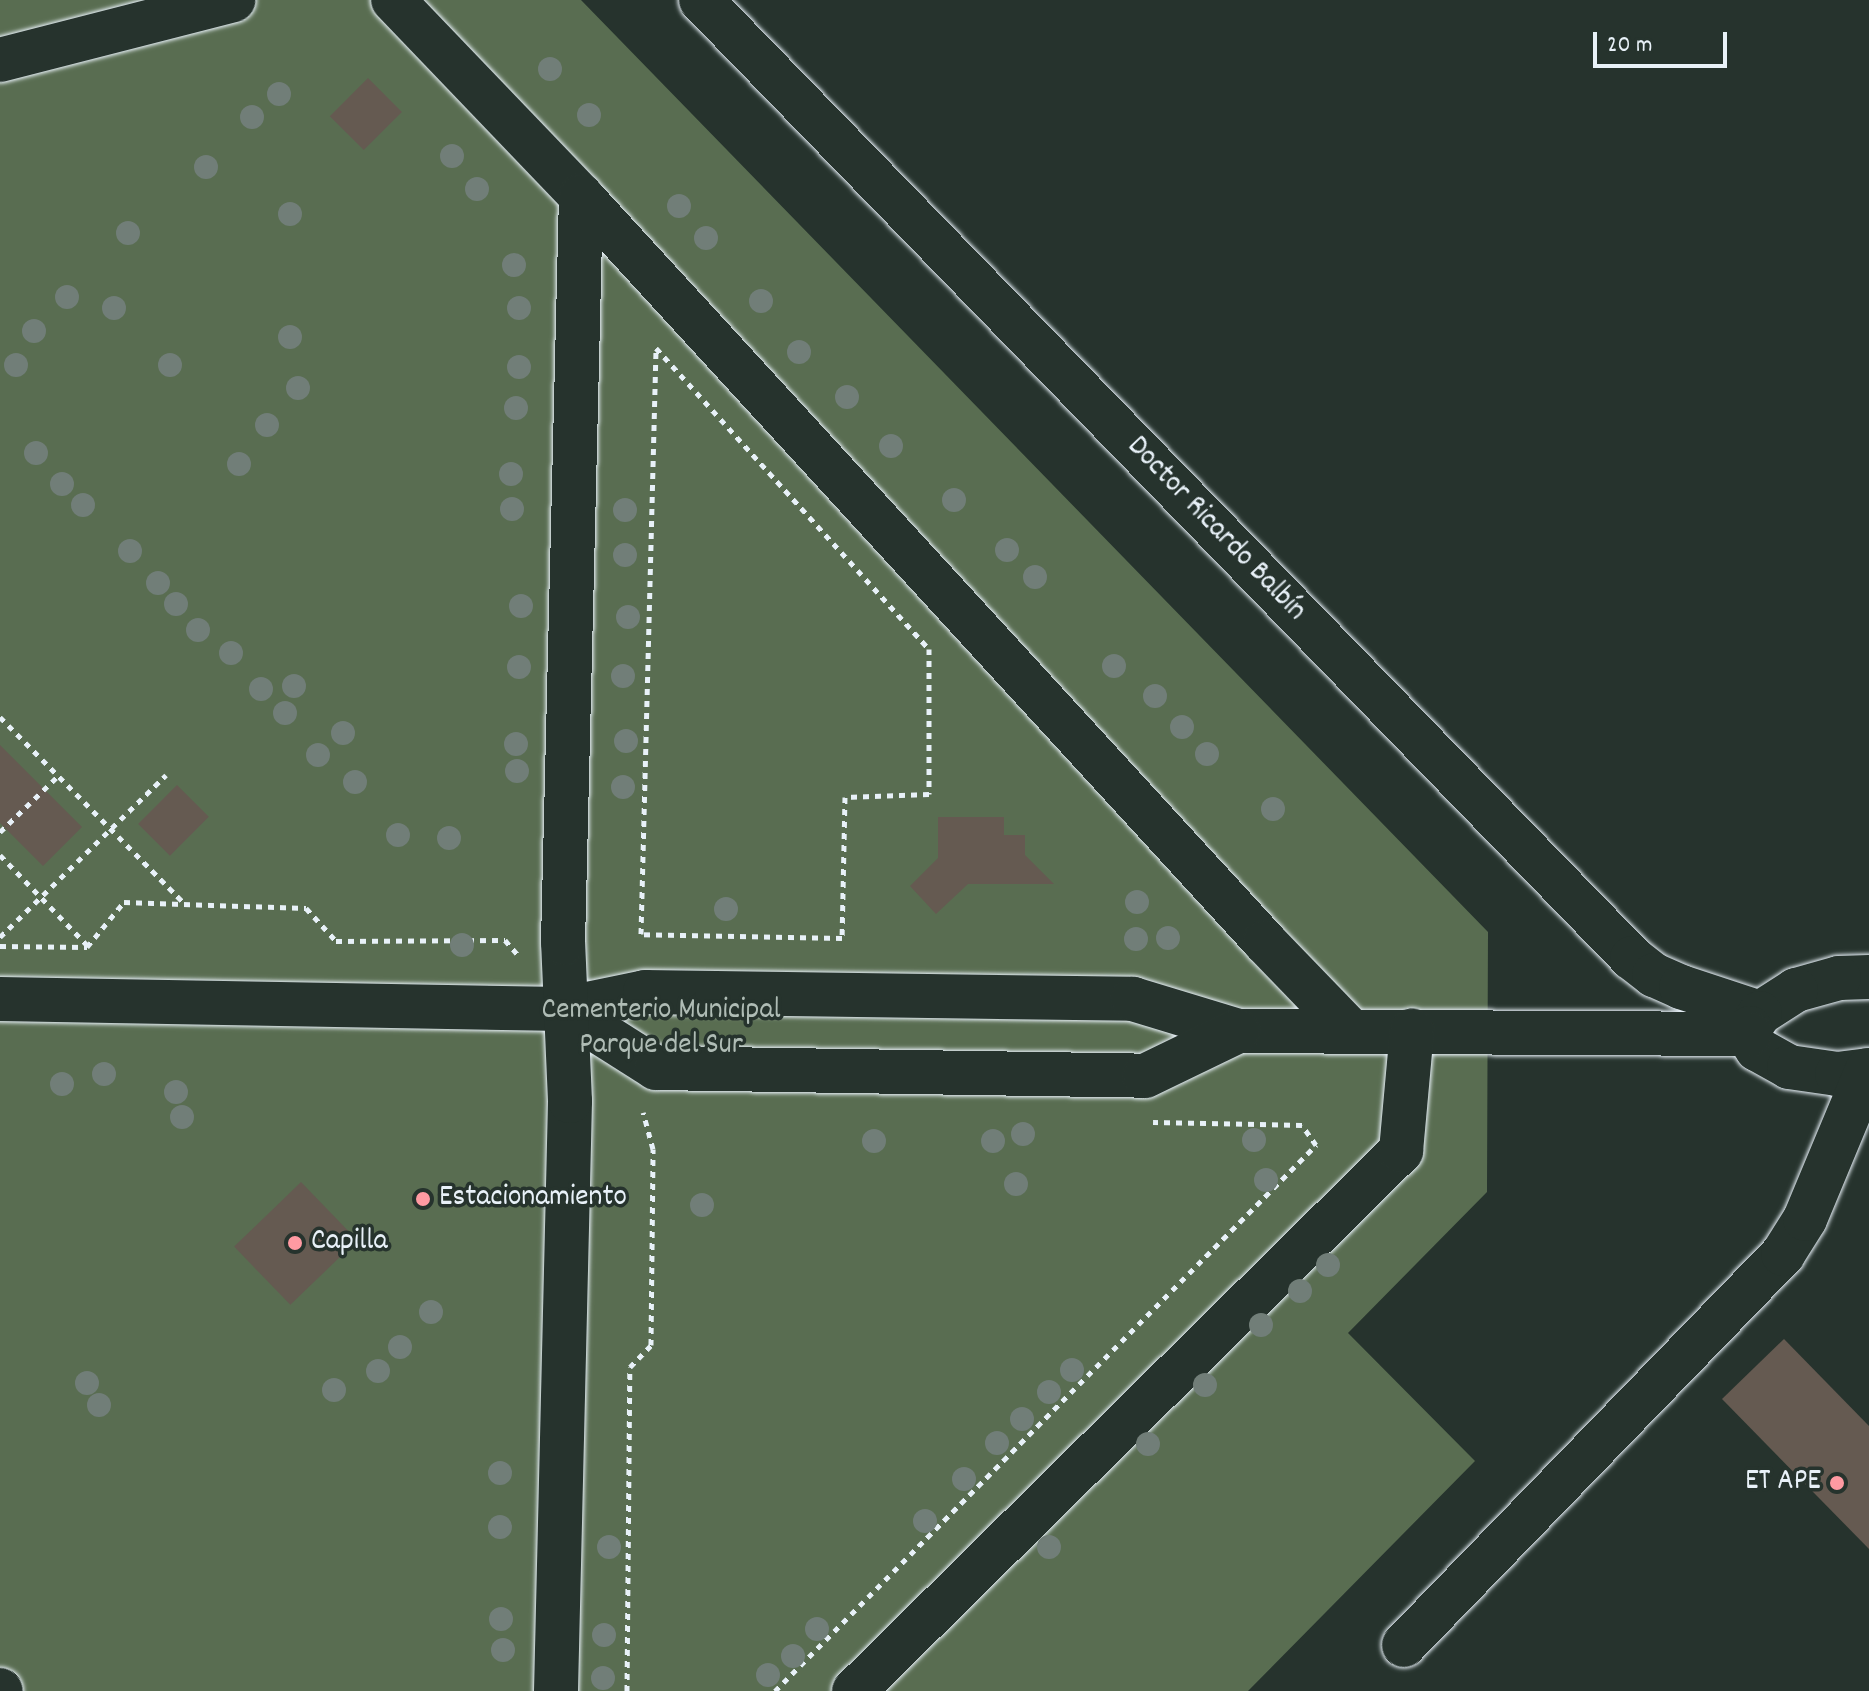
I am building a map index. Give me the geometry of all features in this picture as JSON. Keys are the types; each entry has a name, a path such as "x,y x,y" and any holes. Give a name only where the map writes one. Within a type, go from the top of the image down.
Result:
{"street":[{"path":"0,60 233,0"},
{"path":"393,0 581,196 1265,942 1351,1031"},
{"name":"Doctor Ricardo Balbín","path":"701,0 1632,958 1667,981 1755,1023"},
{"path":"556,1691 570,1101 563,1009 581,196"},
{"path":"0,999 563,1009 645,992 1133,999 1238,1031 1412,1031 1755,1023 1810,985 1869,977"},
{"path":"563,1009 656,1068 1145,1076 1238,1031"},
{"path":"1404,1645 1783,1254 1805,1219 1868,1070 1829,1073 1789,1067 1762,1054 1755,1023"},
{"path":"854,1691 1401,1151 1412,1031"}],"path":[{"path":"656,348 929,649 929,794 845,797 842,938 641,934 642,886 656,348"},
{"path":"0,717 186,904"},
{"path":"0,937 166,775"},
{"path":"0,832 58,776"},
{"path":"0,855 88,946"},
{"path":"88,946 124,902 306,908 336,941 505,940 563,1009"},
{"path":"0,946 88,946"},
{"path":"627,1691 630,1367 651,1345 653,1149 640,1112 656,1112"},
{"path":"775,1691 1316,1145 1302,1125 1144,1122"}],"green space":[{"name":"Cementerio Municipal Parque del Sur","path":"0,0 581,0 1488,932 1487,1192 1348,1333 1475,1461 1248,1691 0,1691"}],"building":[{"path":"368,78 402,112 364,150 330,116"},
{"path":"0,745 82,827 43,866 0,823"},
{"path":"177,785 209,817 170,856 138,824"},
{"path":"938,817 1004,817 1004,835 1025,835 1025,855 1054,884 968,884 936,914 910,886 938,858"},
{"name":"Capilla","path":"301,1182 357,1240 290,1305 234,1247"},
{"name":"ET APE","path":"1784,1339 1869,1426 1869,1549 1722,1399"}],"place":[{"name":"Estacionamiento","path":"423,1199"},
{"name":"Capilla","path":"295,1243"},
{"name":"ET APE","path":"1837,1483"}]}
